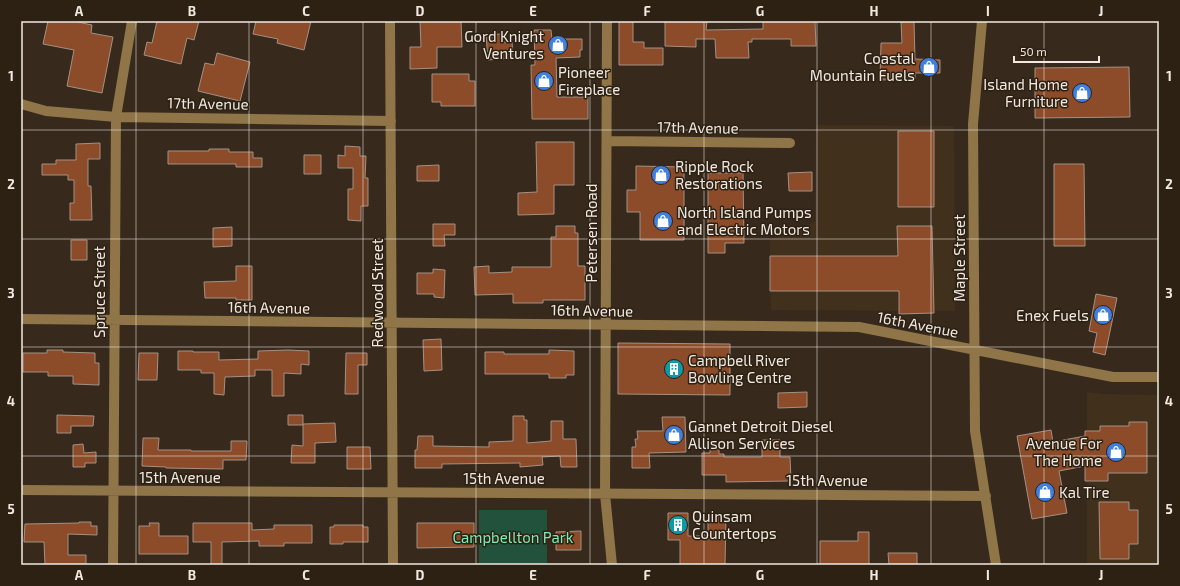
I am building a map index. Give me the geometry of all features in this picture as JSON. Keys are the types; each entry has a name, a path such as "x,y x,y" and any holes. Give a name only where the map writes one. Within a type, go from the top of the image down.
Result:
{"street":[{"name":"Spruce Street","path":"113,565 116,117 132,21"},
{"name":"Redwood Street","path":"390,21 394,565"},
{"name":"Petersen Road","path":"607,21 605,494 612,565"},
{"name":"Maple Street","path":"982,21 973,124 975,431 996,565"},
{"name":"17th Avenue","path":"23,105 46,111 116,117 391,121"},
{"name":"17th Avenue","path":"606,141 790,143"},
{"name":"16th Avenue","path":"21,320 859,327 1113,377 1159,377"},
{"name":"15th Avenue","path":"21,490 986,496"}],"shaded area":[{"path":"816,125 954,126 955,311 771,310 770,240 815,222"},
{"path":"1087,392 1102,394 1159,395 1159,565 1087,565"}],"green space":[{"name":"Campbellton Park","path":"479,510 547,510 547,565 479,565"}],"building":[{"path":"48,21 73,21 92,25 91,33 113,37 102,93 67,86 74,50 43,44"},
{"path":"157,21 199,21 194,40 187,38 181,64 144,55 147,42 152,43"},
{"path":"256,21 311,21 304,50 277,43 278,39 253,34"},
{"path":"420,21 461,21 462,47 437,47 437,68 410,69 410,47 421,47"},
{"path":"619,21 633,21 633,42 644,42 644,48 663,48 663,65 619,65"},
{"path":"665,21 707,21 706,30 763,29 763,21 815,21 816,46 791,46 791,39 752,39 752,42 748,42 749,58 716,58 715,39 696,39 696,47 665,46"},
{"path":"914,21 915,59 940,60 940,73 915,73 915,79 880,80 881,43 902,43 901,22"},
{"name":"Pioneer Fireplace","path":"534,30 551,30 552,39 582,39 582,50 580,50 580,57 556,58 557,97 588,97 588,119 532,119 531,65 535,65"},
{"path":"501,34 502,42 512,42 513,58 488,60 486,35"},
{"path":"217,53 250,62 240,101 198,91 205,63 214,65"},
{"name":"Island Home Furniture","path":"1129,67 1130,117 1035,118 1035,68"},
{"path":"432,74 469,74 469,81 475,81 475,106 441,106 441,102 432,102"},
{"path":"898,131 934,131 934,207 898,207"},
{"path":"536,142 574,142 574,185 554,185 554,214 518,215 518,193 537,192"},
{"path":"100,143 100,159 88,159 88,186 91,186 92,220 70,220 70,203 74,203 74,180 68,180 68,175 42,175 42,164 56,164 56,160 76,160 76,144"},
{"path":"345,146 360,147 360,156 366,156 365,178 368,178 368,206 361,206 361,221 348,220 348,189 353,189 353,168 338,168 338,155 345,156"},
{"path":"209,149 229,149 229,152 253,152 253,158 262,158 262,167 236,167 236,164 168,164 168,151 209,151"},
{"path":"304,155 321,155 321,174 304,174"},
{"path":"1054,164 1084,164 1085,246 1054,246"},
{"path":"439,165 439,181 417,181 417,166"},
{"path":"636,166 684,167 684,240 640,240 640,212 627,212 627,190 636,190"},
{"path":"812,172 812,191 789,191 788,173"},
{"path":"708,173 743,173 744,243 725,243 725,253 708,253"},
{"path":"433,224 455,224 455,235 444,235 445,246 433,246"},
{"path":"556,226 575,226 575,233 578,233 578,266 585,266 585,300 543,300 543,303 513,303 513,294 475,295 474,267 489,266 489,273 512,272 512,267 551,267 551,237 556,237"},
{"path":"897,226 932,226 934,313 899,314 899,291 770,291 770,256 898,256"},
{"path":"232,227 232,246 213,247 213,228"},
{"path":"71,240 87,240 87,260 71,260"},
{"path":"236,266 252,266 252,300 236,300 236,298 205,298 204,282 236,281"},
{"path":"433,269 445,270 444,298 434,297 434,294 417,294 417,273 433,273"},
{"name":"Enex Fuels","path":"1096,294 1117,298 1105,355 1093,352 1097,333 1089,331"},
{"path":"441,339 442,370 424,371 423,340"},
{"name":"Campbell River Bowling Centre","path":"618,343 730,344 730,395 618,394"},
{"path":"47,350 95,353 95,363 99,363 99,385 73,384 73,376 48,376 48,372 23,372 23,353 47,353"},
{"path":"549,350 574,351 574,375 566,375 566,378 549,378 549,374 485,374 485,352 504,352 504,354 549,354"},
{"path":"178,351 219,352 219,360 258,359 258,351 309,351 309,365 301,364 301,374 284,373 284,396 272,396 272,370 255,370 255,376 225,377 224,395 214,394 214,373 201,373 201,370 178,370"},
{"path":"139,353 158,353 157,380 138,380"},
{"path":"346,353 367,353 367,365 358,365 358,394 345,394"},
{"path":"807,392 807,407 778,408 778,393"},
{"path":"57,415 94,416 93,426 71,426 71,433 57,433"},
{"path":"288,415 303,415 303,425 288,425"},
{"path":"513,416 524,416 524,420 527,420 527,443 551,441 551,421 563,421 563,439 576,439 577,467 561,467 560,456 542,457 543,465 520,467 520,463 442,464 442,468 415,468 415,450 417,450 418,436 433,436 433,446 489,447 489,442 513,441"},
{"path":"662,417 685,417 686,452 649,453 650,468 632,468 632,447 636,447 635,439 638,439 637,431 663,431"},
{"path":"1129,422 1147,422 1147,473 1108,473 1108,481 1085,481 1085,466 1059,471 1067,513 1032,519 1017,436 1051,430 1053,442 1085,436 1085,431 1100,431 1100,426 1129,426"},
{"path":"335,423 336,442 315,443 315,463 291,463 292,445 303,446 303,424"},
{"path":"143,438 159,438 158,450 191,451 231,451 231,441 247,441 246,460 223,460 223,469 142,466"},
{"path":"762,440 780,440 780,457 790,457 791,481 726,482 726,475 702,475 702,453 710,453 710,447 719,447 719,454 724,454 724,457 762,457"},
{"path":"83,444 84,453 96,452 96,463 85,463 85,467 73,467 73,445"},
{"path":"347,447 370,447 371,469 347,469"},
{"path":"1099,502 1129,502 1129,510 1138,510 1138,544 1129,544 1129,559 1100,559"},
{"path":"668,513 688,513 688,536 708,536 708,516 726,517 725,565 680,565 680,540 668,540"},
{"path":"91,522 91,526 97,526 97,535 68,534 68,555 86,555 86,565 45,565 44,542 24,542 25,524"},
{"path":"149,523 159,523 159,536 188,536 188,554 139,554 139,526 150,526"},
{"path":"193,523 252,523 252,530 274,529 274,525 312,525 312,543 284,543 284,546 259,546 259,541 222,542 222,565 211,565 211,542 193,542"},
{"path":"417,523 474,523 474,547 417,548"},
{"path":"334,525 363,525 363,527 368,527 368,542 343,542 343,544 330,544 330,527 334,527"},
{"path":"581,531 581,550 556,550 556,532"},
{"path":"858,532 869,532 869,565 820,565 820,541 858,541"},
{"path":"888,553 917,553 917,565 889,565"}],"place":[{"name":"Gord Knight Ventures","path":"558,45"},
{"name":"Coastal Mountain Fuels","path":"929,67"},
{"name":"Pioneer Fireplace","path":"544,81"},
{"name":"Island Home Furniture","path":"1082,93"},
{"name":"Ripple Rock Restorations","path":"661,175"},
{"name":"North Island Pumps and Electric Motors","path":"663,221"},
{"name":"Enex Fuels","path":"1103,315"},
{"name":"Campbell River Bowling Centre","path":"674,369"},
{"name":"Gannet Detroit Diesel Allison Services","path":"674,435"},
{"name":"Avenue For The Home","path":"1116,452"},
{"name":"Kal Tire","path":"1045,492"},
{"name":"Quinsam Countertops","path":"678,525"}]}
